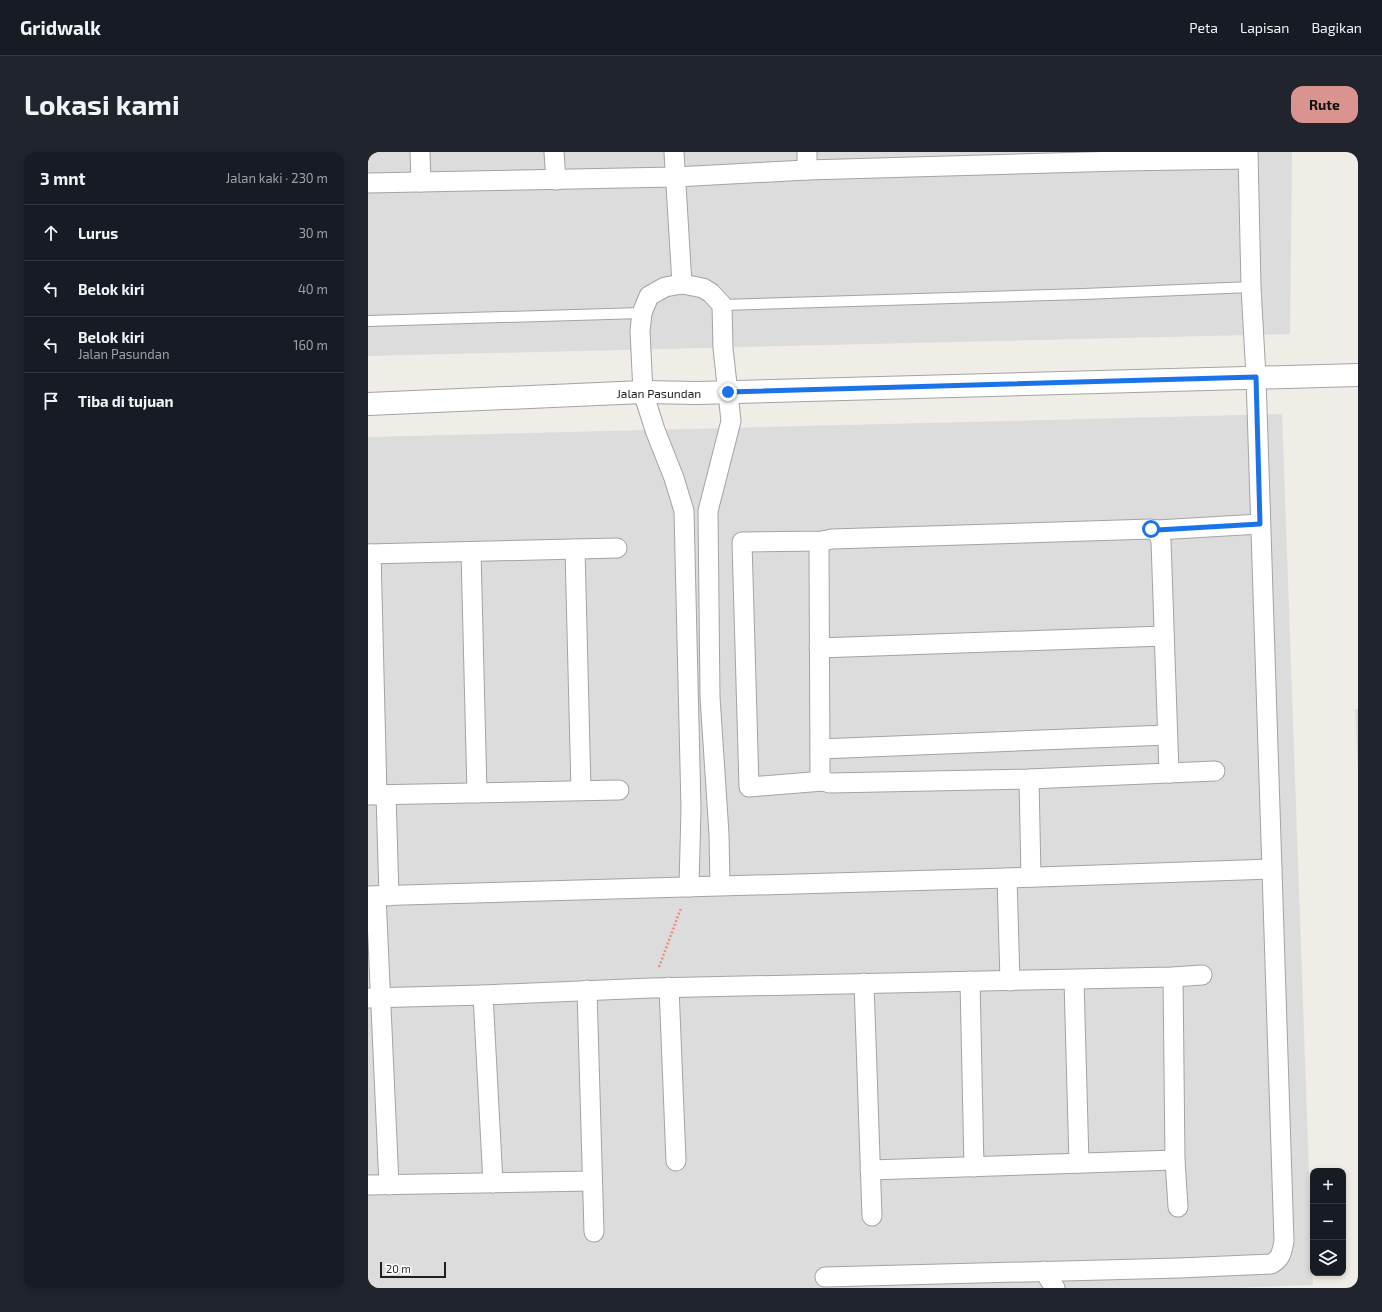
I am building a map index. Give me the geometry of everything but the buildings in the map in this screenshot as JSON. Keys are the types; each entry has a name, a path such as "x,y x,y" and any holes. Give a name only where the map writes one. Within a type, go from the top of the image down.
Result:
{"street":[{"path":"420,152 421,182"},
{"path":"554,152 556,180"},
{"path":"674,152 682,284"},
{"path":"368,183 675,177 807,161 1248,156 1251,287 1256,377 1284,1241 1281,1256 1271,1264 825,1277"},
{"path":"689,887 691,809 684,511 674,478 655,430 643,392 640,331 642,313 649,296 665,287 682,284 703,288 711,293 722,305 722,348 731,421 708,511 710,697 720,885"},
{"name":"Jalan Pasundan","path":"368,404 643,392 728,392 1358,374"},
{"path":"1215,771 1029,779 830,783 823,781 749,787 742,542 823,541 832,539 1157,530 1260,524"},
{"path":"1157,530 1161,541 1169,773"},
{"path":"823,541 819,546 820,774 823,781"},
{"path":"389,1185 374,997 378,896 377,795 370,554 617,548"},
{"path":"575,549 581,790"},
{"path":"471,552 477,793"},
{"path":"819,648 1164,636"},
{"path":"820,749 1167,735"},
{"path":"1029,779 1031,877"},
{"path":"377,795 619,790"},
{"path":"378,896 1272,869"},
{"path":"1007,878 1010,981"},
{"path":"374,997 483,995 669,987 1173,978 1202,975"},
{"path":"1173,978 1174,1160 1178,1207"},
{"path":"1074,980 1079,1163"},
{"path":"970,981 974,1166"},
{"path":"864,983 872,1216"},
{"path":"669,987 676,1161"},
{"path":"586,990 591,1181 594,1232"},
{"path":"483,995 493,1183"},
{"path":"870,1170 1174,1160"},
{"path":"368,1185 591,1181"},
{"path":"1044,1271 1055,1288"}],"lane":[{"path":"722,305 1084,294 1251,287"},
{"path":"368,321 642,313"}],"path":[{"path":"651,988 689,887"}],"shaded area":[{"path":"368,152 1292,152 1290,334 368,356"},
{"path":"1282,414 1310,1201 1310,1276 1313,1276 1313,1285 1230,1288 368,1288 368,437"},
{"path":"1355,709 1358,709 1358,773"}],"route":[{"path":"728,392 1256,377 1260,524 1157,530 1151,529"}]}
